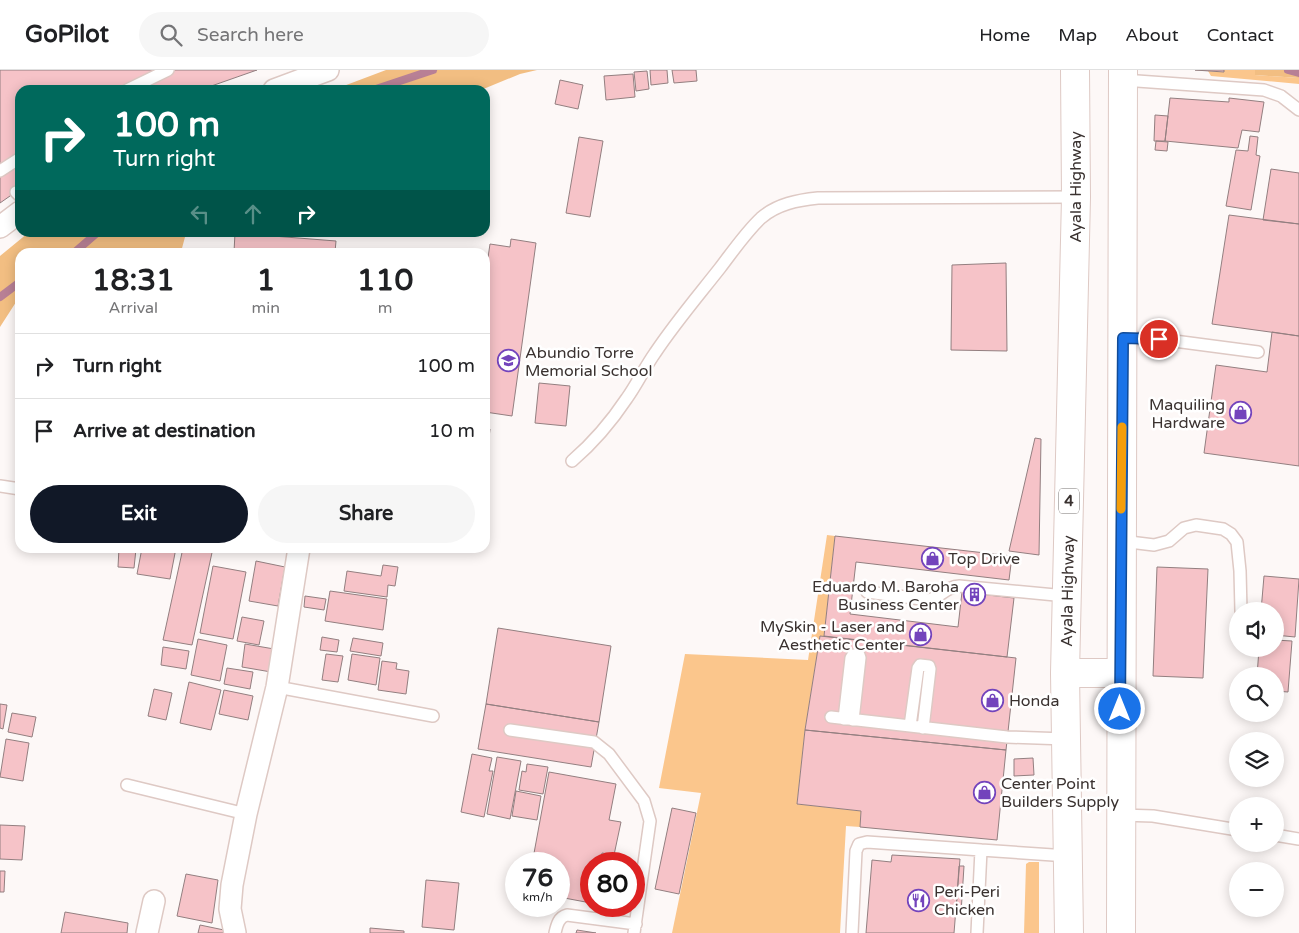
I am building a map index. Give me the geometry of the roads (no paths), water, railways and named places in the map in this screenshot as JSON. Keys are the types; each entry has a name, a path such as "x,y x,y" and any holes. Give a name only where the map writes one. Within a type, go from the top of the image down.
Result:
{"highway":[{"name":"Ayala Highway","path":"1069,933 1065,673 1076,197 1075,70"},
{"path":"1121,933 1120,673 1123,75"},
{"path":"1065,673 1120,673"}],"street":[{"path":"288,85 328,70"},
{"path":"0,227 15,206"},
{"path":"235,933 230,909 232,885 246,814 278,687 298,553"},
{"path":"147,933 154,901"}],"lane":[{"path":"137,85 168,70"},
{"path":"1123,75 1264,90 1281,96 1299,110"},
{"path":"0,171 15,161"},
{"path":"572,461 589,446 608,424 628,397 660,346 737,246 762,218 780,206 795,201 818,198 1076,197"},
{"path":"1123,338 1159,339 1258,352"},
{"path":"0,486 15,488"},
{"path":"1121,541 1154,545 1169,541 1184,528 1196,525 1223,529 1231,534 1237,542 1240,571 1240,602"},
{"path":"867,592 929,600 938,597 953,586 959,586 1066,596"},
{"path":"910,726 920,664 929,666 930,669 923,728"},
{"path":"278,687 433,716"},
{"path":"831,717 1007,737 1066,739"},
{"path":"510,730 594,742 609,754 644,801 650,821 635,929 568,915 562,916 559,920 556,933"},
{"path":"127,785 246,814"},
{"path":"1121,815 1153,816 1229,829"},
{"path":"1284,836 1299,839"},
{"path":"852,933 856,851 859,844 867,842 1068,856"},
{"path":"977,933 981,850"}],"waterway":[{"path":"388,85 433,70"},
{"path":"1288,70 1299,73"},
{"path":"80,248 92,237"},
{"path":"0,297 15,286"}],"place":[{"name":"Abundio Torre Memorial School","path":"509,361"},
{"name":"Maquiling Hardware","path":"1241,413"},
{"name":"Top Drive","path":"932,558"},
{"name":"Eduardo M. Baroha Business Center","path":"975,595"},
{"name":"MySkin - Laser and Aesthetic Center","path":"921,635"},
{"name":"Honda","path":"993,700"},
{"name":"Center Point Builders Supply","path":"985,792"},
{"name":"Peri-Peri Chicken","path":"918,900"}]}
